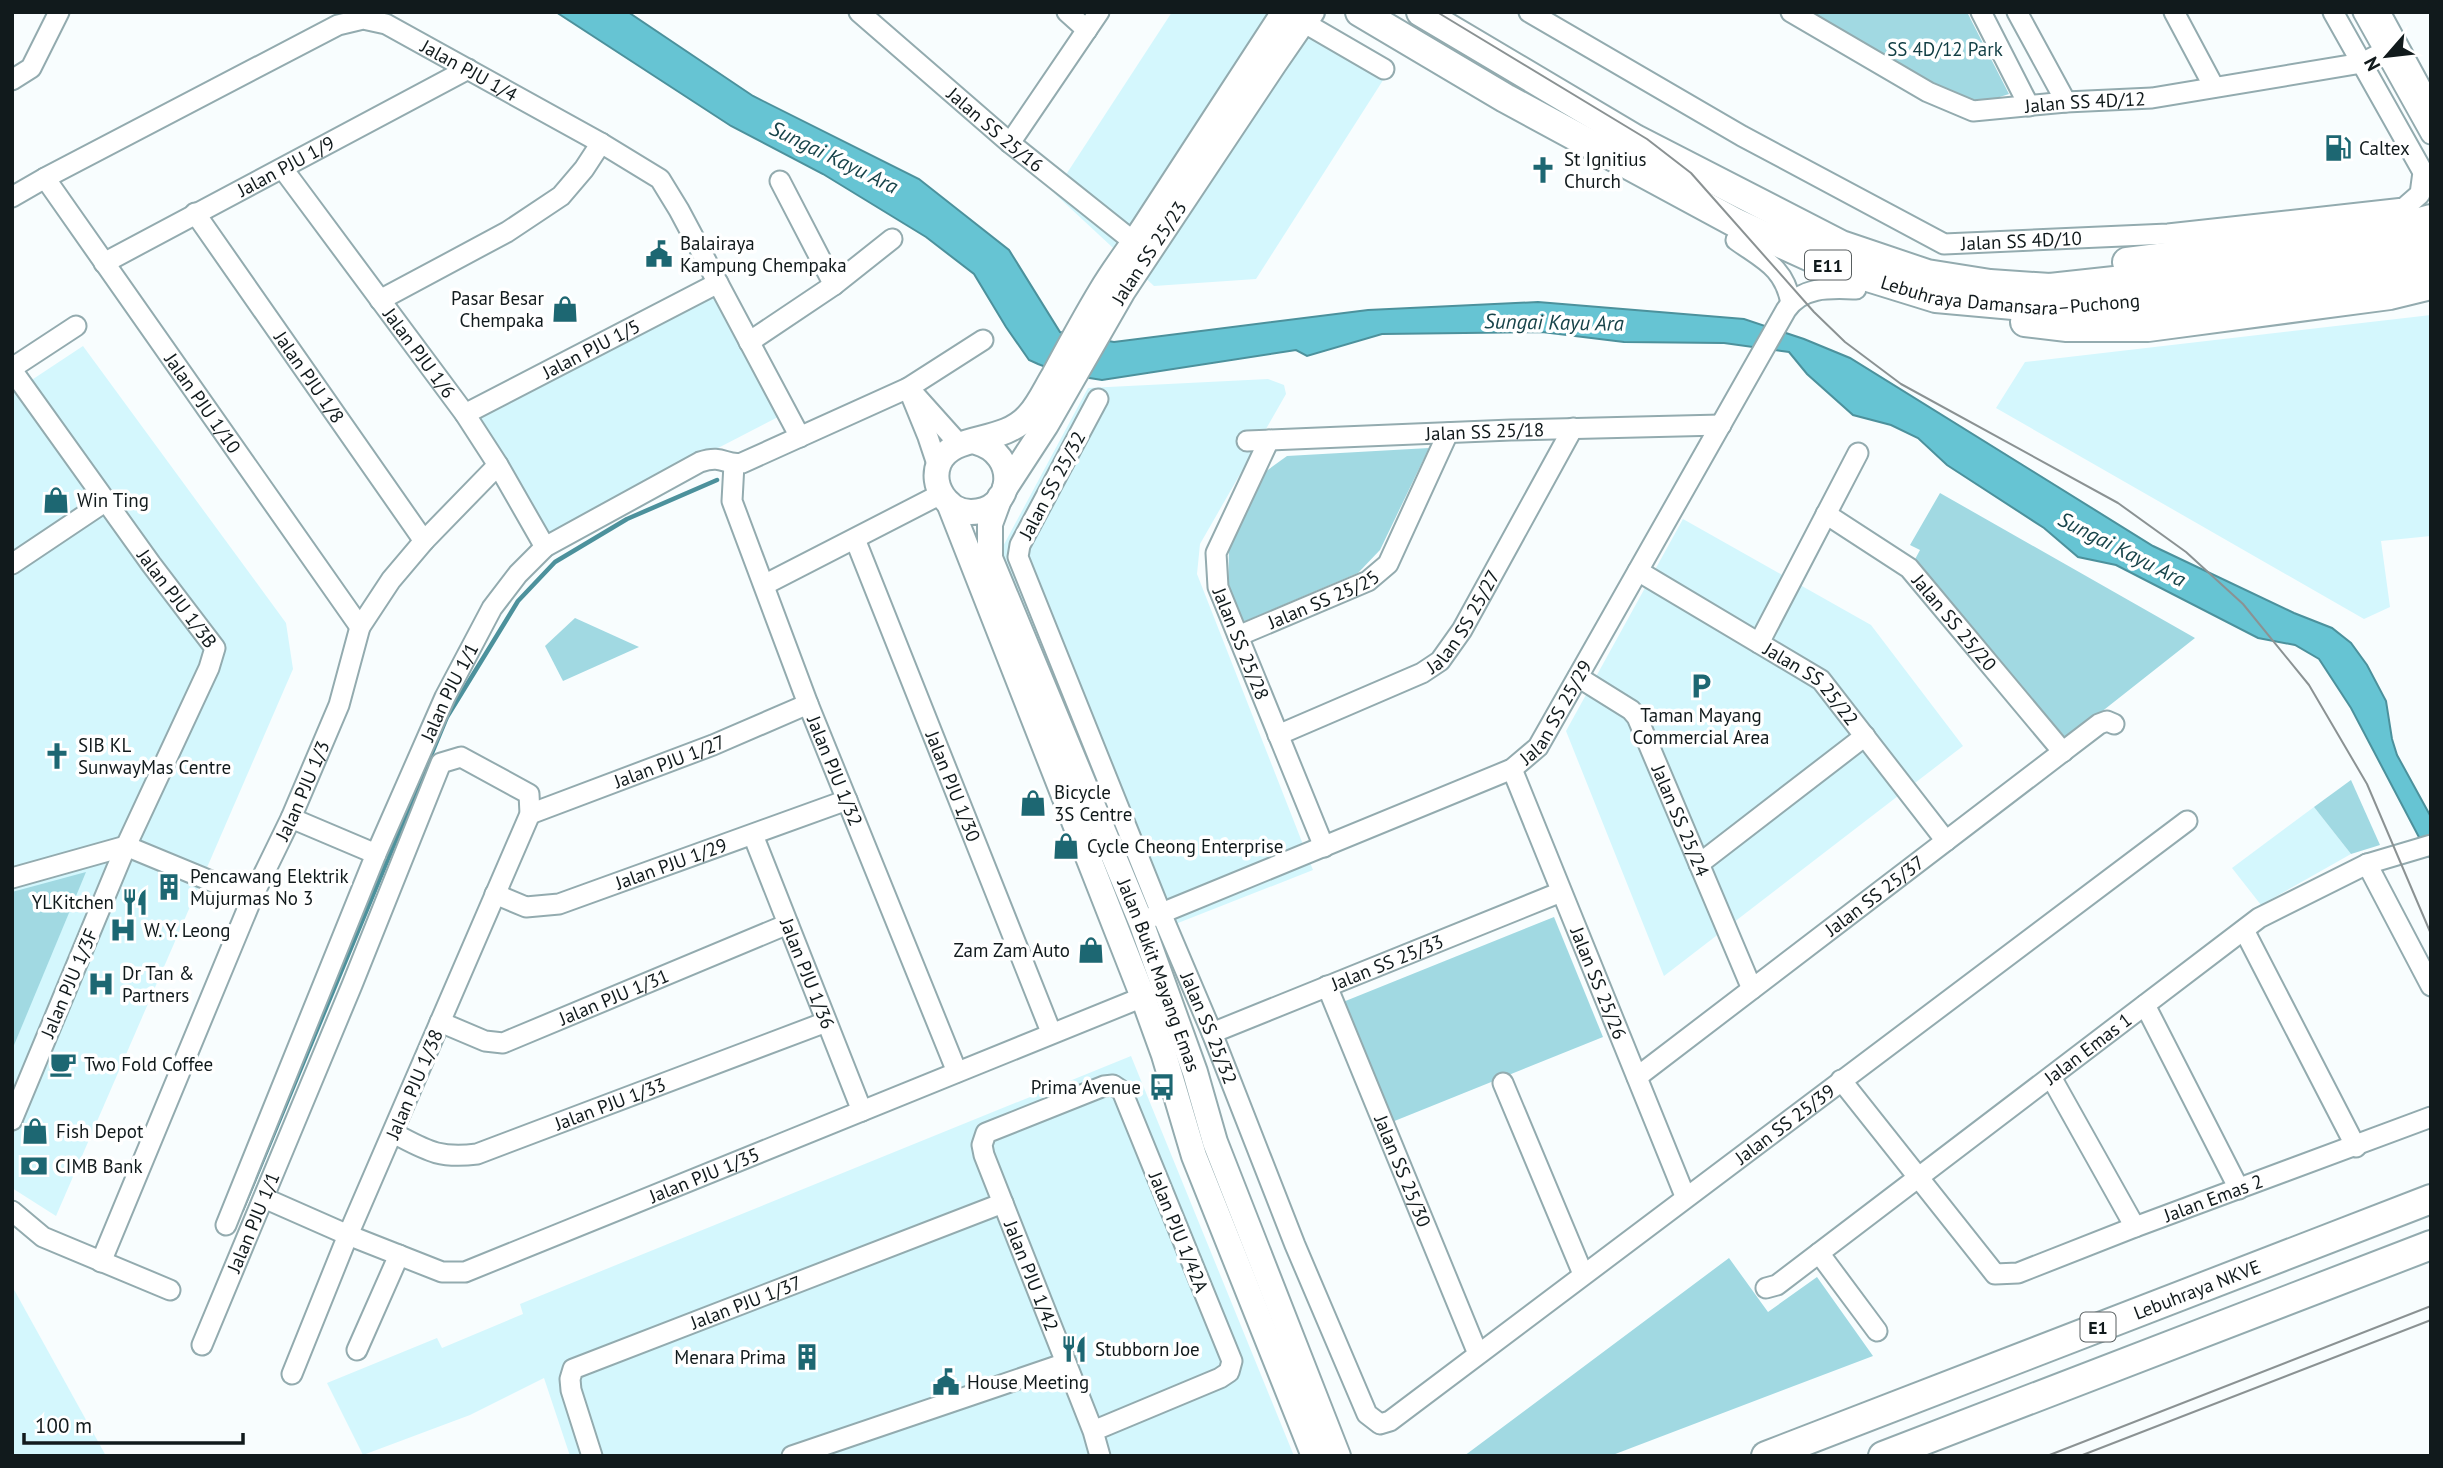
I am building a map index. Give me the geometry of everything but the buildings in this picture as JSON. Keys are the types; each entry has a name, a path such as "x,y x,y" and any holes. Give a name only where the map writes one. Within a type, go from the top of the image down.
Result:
{"highway":[{"name":"Lebuhraya Damansara–Puchong","path":"1360,12 1505,98 1736,223 1826,264 1936,298 2046,308 2431,244"},
{"name":"Lebuhraya Damansara–Puchong","path":"1421,12 1635,139 1841,245 1927,274 1990,284 2050,288 2182,286 2410,269 2431,265"},
{"path":"1505,98 1670,204 1736,240 1856,289 1944,313 2067,327 2148,327 2390,295 2431,285"},
{"path":"1955,279 1979,268 2046,271 2397,228 2431,218"},
{"name":"Lebuhraya NKVE","path":"1766,1456 2431,1199"},
{"name":"E1","path":"1883,1456 2431,1245"}],"main road":[{"name":"Jalan SS 25/23","path":"1003,492 1047,403 1112,291 1134,243 1296,15"},
{"name":"Jalan SS 25/23","path":"1112,291 1138,268 1296,15"},
{"path":"1134,243 1139,256 1138,268"},
{"name":"Jalan SS 25/23","path":"967,442 1010,431 1047,403"},
{"path":"967,442 994,450 1005,468 1003,492 992,505 982,510 959,510 945,499 937,486 938,467 949,449 967,442"},
{"name":"Jalan Bukit Mayang Emas","path":"1003,492 990,524 990,558 1151,917 1215,1142 1338,1456"},
{"name":"Jalan Bukit Mayang Emas","path":"945,499 1143,997 1164,1055 1194,1156 1314,1456"}],"street":[{"path":"12,80 31,68 60,12"},
{"name":"Jalan SS 25/16","path":"859,12 1010,143 1134,243"},
{"path":"1067,12 1087,30"},
{"path":"1010,143 1099,12"},
{"name":"Jalan SS 4D/12","path":"1791,12 1905,79 1973,111 2066,102 2151,98 2362,63 2391,48"},
{"path":"1981,12 2029,106"},
{"path":"2017,12 2066,102"},
{"path":"2174,12 2214,87"},
{"path":"2333,12 2362,63"},
{"path":"2363,12 2431,106"},
{"path":"2380,12 2391,48 2431,134"},
{"path":"1296,15 1384,69"},
{"name":"Jalan SS 4D/10","path":"1538,15 1742,136 1944,244 2168,233 2404,208 2420,194 2423,172 2362,63"},
{"name":"Jalan PJU 1/4","path":"12,197 338,26 363,19 386,24 601,143 660,179 800,437"},
{"name":"Jalan PJU 1/9","path":"104,263 468,69"},
{"path":"380,300 507,232 561,196 601,143"},
{"name":"Jalan PJU 1/6","path":"283,169 465,414 545,547"},
{"name":"Jalan PJU 1/10","path":"45,178 360,626"},
{"path":"780,181 834,285"},
{"name":"Jalan PJU 1/8","path":"195,213 424,541"},
{"path":"749,342 834,285 892,239"},
{"path":"1736,240 1784,278 1788,307 1816,289 1856,289"},
{"name":"Jalan PJU 1/5","path":"465,414 718,283"},
{"name":"Jalan SS 25/29","path":"1151,917 1512,769 1538,747 1788,307"},
{"name":"Jalan PJU 1/3B","path":"76,326 12,369 215,648 209,668 126,846"},
{"name":"Jalan PJU 1/1","path":"226,1225 376,854 445,697 492,608 518,574 545,547 700,462 714,458 734,464 742,463 908,388 983,340"},
{"path":"908,388 967,442"},
{"path":"908,388 938,467"},
{"name":"Jalan SS 25/32","path":"1098,399 1020,545 1018,557 1151,917 1212,1033 1295,1245 1367,1414 1380,1423"},
{"name":"Jalan SS 25/18","path":"1247,441 1448,432 1721,425"},
{"name":"Jalan SS 25/27","path":"1278,735 1422,673 1440,661 1462,630 1573,428"},
{"name":"Jalan SS 25/25","path":"1238,636 1368,581 1388,564 1448,432"},
{"name":"Jalan SS 25/28","path":"1269,440 1216,553 1218,587 1324,847"},
{"path":"1759,643 1858,453"},
{"name":"Jalan PJU 1/32","path":"734,464 732,501 808,704 957,1072"},
{"name":"Jalan PJU 1/3","path":"101,1262 252,898 291,818 339,705 360,626 391,580 424,541 498,465"},
{"path":"764,585 855,539 945,499"},
{"path":"12,564 106,501"},
{"name":"Jalan SS 25/20","path":"1826,514 1909,568 2063,752"},
{"name":"Jalan PJU 1/30","path":"855,539 1051,1032"},
{"name":"Jalan SS 25/22","path":"1638,571 1821,680 1946,841"},
{"name":"Jalan SS 25/24","path":"1578,677 1631,710 1637,717 1752,989"},
{"name":"Jalan PJU 1/27","path":"530,804 713,745 808,704"},
{"name":"Jalan SS 25/37","path":"1637,1077 2099,724 2114,724"},
{"path":"1699,864 1864,736"},
{"name":"Jalan PJU 1/1","path":"202,1345 442,763 461,757 530,804"},
{"name":"Jalan SS 25/26","path":"1512,769 1685,1196"},
{"name":"Jalan PJU 1/29","path":"495,894 526,907 559,904 847,800"},
{"name":"Jalan PJU 1/38","path":"292,1374 348,1235 495,894 530,804"},
{"path":"291,818 376,854"},
{"name":"Jalan SS 25/39","path":"1380,1423 1390,1421 1685,1196 2186,821"},
{"name":"Jalan PJU 1/36","path":"753,835 862,1111"},
{"path":"12,878 126,846 252,898"},
{"name":"Jalan PJU 1/3F","path":"12,1120 126,846"},
{"name":"Jalan Emas 1","path":"1766,1288 1777,1285 2259,918 2367,864 2422,848"},
{"path":"2367,864 2431,986"},
{"name":"Jalan SS 25/33","path":"1212,1033 1562,892"},
{"name":"Jalan PJU 1/31","path":"440,1023 485,1041 503,1043 788,924"},
{"path":"2244,930 2356,1147"},
{"name":"Jalan SS 25/30","path":"1327,986 1478,1354"},
{"name":"Jalan PJU 1/35","path":"264,1198 442,1272 465,1272 1051,1032 1143,997"},
{"path":"2145,1005 2239,1189"},
{"name":"Jalan PJU 1/33","path":"393,1133 436,1155 455,1157 477,1154 826,1022"},
{"path":"2051,1077 2135,1227"},
{"path":"1841,1080 1919,1177"},
{"path":"1503,1083 1583,1274"},
{"name":"Jalan PJU 1/42A","path":"986,1133 1104,1086 1113,1085 1122,1091 1231,1361 1228,1372 1220,1378 1093,1431"},
{"name":"Jalan Emas 2","path":"1919,1177 1995,1274 2018,1273 2431,1118"},
{"name":"Jalan PJU 1/42","path":"986,1133 982,1145 984,1155 1093,1431 1100,1456"},
{"name":"Jalan PJU 1/37","path":"592,1456 571,1390 573,1369 1003,1203"},
{"path":"12,1212 43,1237 170,1290"},
{"path":"1819,1253 1877,1331"},
{"path":"357,1350 400,1255"},
{"path":"792,1456 1066,1363"}],"shaded area":[{"path":"1172,12 1302,12 1394,63 1256,279 1154,286 1054,193"},
{"path":"713,295 778,417 546,537 476,419"},
{"path":"2431,315 2431,536 2381,541 2390,607 2364,619 1996,408 2025,362"},
{"path":"83,346 286,623 293,669 56,1216 12,1188 12,393"},
{"path":"1268,379 1284,385 1286,394 1200,544 1197,574 1313,870 1150,934 1001,550 1088,388"},
{"path":"1683,519 1871,625 1963,746 1664,976 1566,731"},
{"path":"2314,807 2351,854 2261,905 2232,868"},
{"path":"1131,1056 1294,1456 570,1456 544,1378 470,1415 363,1455 327,1383 437,1338 442,1348 523,1314 520,1304"},
{"path":"12,1286 106,1456 12,1456"}],"green space":[{"name":"SS 4D/12 Park","path":"1807,12 1967,12 2009,94 1972,106"},
{"path":"1429,448 1380,550 1358,573 1243,622 1228,585 1229,550 1265,472 1287,456"},
{"path":"1940,493 2195,638 2067,739 1913,563 1920,550 1910,545"},
{"path":"575,618 639,647 563,681 545,646"},
{"path":"2351,780 2380,845 2351,854 2314,807"},
{"path":"86,872 12,1050 12,892"},
{"path":"1554,917 1603,1037 1392,1122 1343,1002"},
{"path":"1729,1258 1768,1312 1817,1277 1873,1356 1610,1456 1464,1456"}],"water":[{"name":"Sungai Kayu Ara","path":"556,12 628,12 753,96 919,179 1009,250 1060,332 1114,342 1368,310 1538,302 1744,319 1850,358 2153,546 2294,613 2332,628 2351,643 2367,665 2386,701 2397,755 2431,817 2431,860 2351,708 2319,659 2295,645 2258,638 2116,565 2078,557 2044,528 1947,465 1918,438 1891,425 1853,415 1807,374 1789,352 1724,343 1624,342 1542,332 1382,334 1307,356 1296,350 1102,380 1064,374 1029,360 974,274 926,237 823,174 731,126"}],"waterway":[{"path":"242,1210 447,717 518,601 555,562 627,519 717,480"}],"tram line":[{"path":"1437,12 1647,139 1691,173 1814,312 1845,342 1901,384 2118,503 2186,552 2243,604 2309,685 2367,784 2431,934"},
{"path":"2047,1456 2431,1306"},
{"path":"2080,1456 2431,1320"}],"place":[{"name":"Caltex","path":"2338,148"},
{"name":"St Ignitius Church","path":"1543,170"},
{"name":"Balairaya Kampung Chempaka","path":"659,254"},
{"name":"Pasar Besar Chempaka","path":"565,309"},
{"name":"Win Ting","path":"56,500"},
{"name":"Taman Mayang Commercial Area","path":"1701,686"},
{"name":"SIB KL SunwayMas Centre","path":"57,756"},
{"name":"Bicycle 3S Centre","path":"1033,803"},
{"name":"Cycle Cheong Enterprise","path":"1066,846"},
{"name":"Pencawang Elektrik Mujurmas No 3","path":"169,887"},
{"name":"YLKitchen","path":"135,902"},
{"name":"W. Y. Leong","path":"123,930"},
{"name":"Zam Zam Auto","path":"1091,950"},
{"name":"Dr Tan & Partners","path":"101,984"},
{"name":"Two Fold Coffee","path":"63,1064"},
{"name":"Prima Avenue","path":"1162,1087"},
{"name":"Fish Depot","path":"35,1131"},
{"name":"CIMB Bank","path":"34,1166"},
{"name":"Stubborn Joe","path":"1074,1349"},
{"name":"Menara Prima","path":"807,1357"},
{"name":"House Meeting","path":"946,1382"}]}
